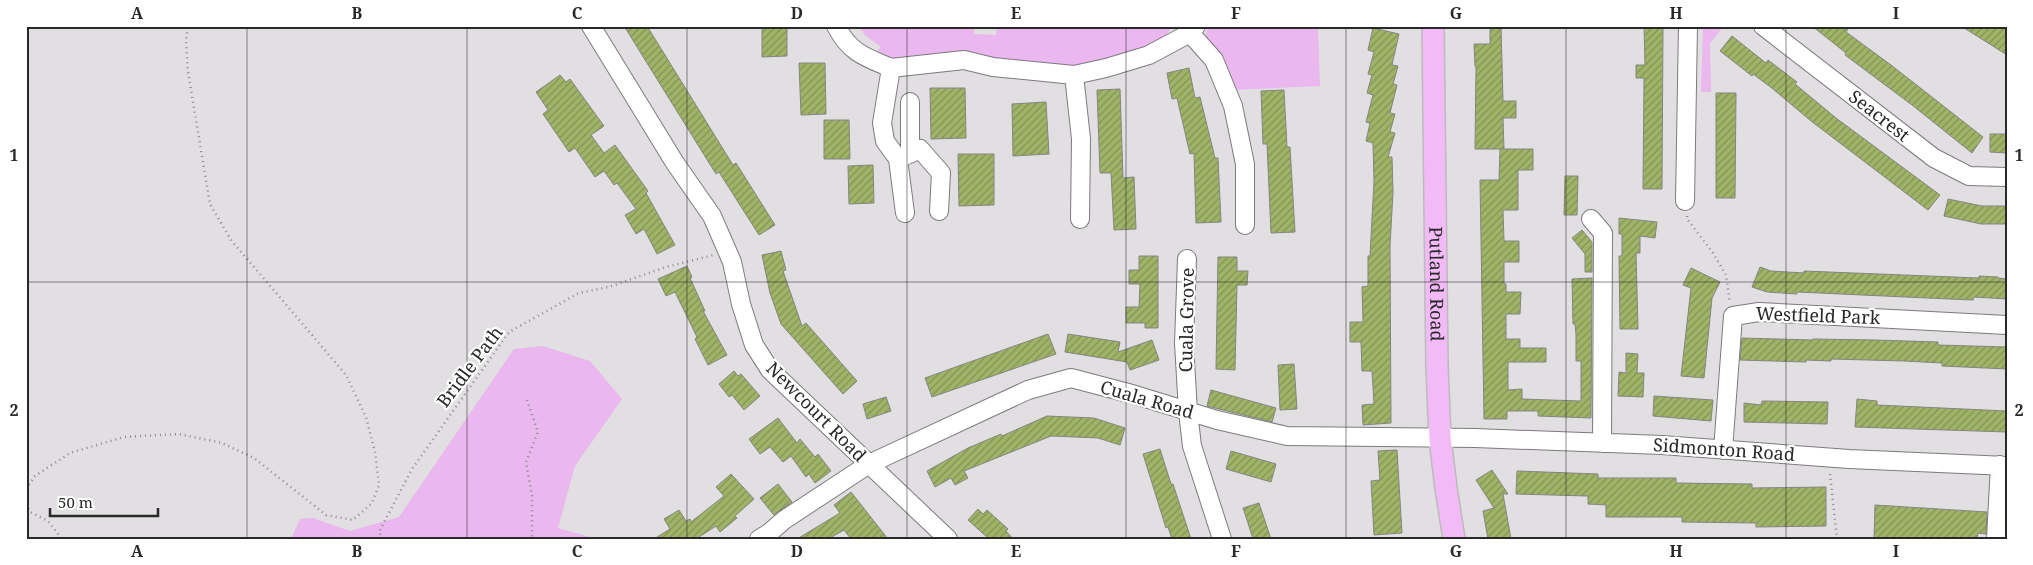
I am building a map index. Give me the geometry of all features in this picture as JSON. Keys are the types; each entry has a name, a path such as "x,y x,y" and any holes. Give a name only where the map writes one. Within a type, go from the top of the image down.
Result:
{"main road":[{"name":"Putland Road","path":"1433,26 1437,366 1440,438 1454,539"}],"street":[{"name":"Newcourt Road","path":"591,26 675,163 712,216 732,262 741,304 754,345 770,370 948,539"},
{"path":"836,26 841,37 860,56 891,68 964,60 993,67 1074,75 1149,55 1193,29 1214,60 1233,106 1245,164 1245,225"},
{"path":"1685,201 1688,26"},
{"name":"Seacrest","path":"1763,26 1934,158 1969,176 2007,177"},
{"path":"891,68 882,123 885,141 904,157"},
{"path":"1074,75 1081,139 1080,219"},
{"path":"905,213 904,157 910,102"},
{"path":"904,157 920,149 941,173 939,211"},
{"path":"1591,219 1603,233 1602,443"},
{"name":"Cuala Grove","path":"1187,259 1184,343 1192,446 1222,539"},
{"name":"Westfield Park","path":"1723,450 1733,316 1759,312 2007,325"},
{"name":"Cuala Road","path":"767,537 784,520 869,464 1028,390 1071,378 1132,394 1188,412 1287,436 1440,438"},
{"name":"Sidmonton Road","path":"1440,438 1602,443 2004,466"},
{"path":"1996,539 2004,466"}],"path":[{"path":"26,489 36,476 70,453 124,437 179,434 222,443 254,458 326,515 353,520 372,503 379,485 375,452 366,417 346,375 231,240 210,204 188,72 186,41 188,26"},
{"path":"1685,201 1687,219 1726,275 1728,296 1733,316"},
{"name":"Bridle Path","path":"384,539 380,532 412,469 509,332 579,293 609,287 666,267 727,251"},
{"path":"527,400 538,432 526,462 532,496 532,539"},
{"path":"1828,457 1837,539"},
{"path":"26,504 30,512 48,521 62,539"}],"shaded area":[{"path":"858,26 974,26 974,34 996,35 997,26 1116,26 1150,28 1151,26 1173,26 1163,39 1137,53 1090,65 1036,66 967,55 886,59 874,55 881,47 866,36"},
{"path":"1209,26 1345,26 1318,28 1320,86 1233,90 1205,36"},
{"path":"1703,26 1724,26 1710,43 1711,92 1701,92"},
{"path":"543,346 590,361 622,399 575,466 558,528 597,539 291,539 300,519 313,518 350,531 399,517 514,349"}],"building":[{"path":"624,26 647,26 733,165 736,163 775,225 759,235 719,172 716,174"},
{"path":"762,26 787,26 787,56 762,57"},
{"path":"1490,26 1501,26 1503,101 1516,101 1516,118 1503,118 1504,149 1533,149 1533,170 1518,170 1518,210 1503,210 1504,241 1519,241 1519,262 1504,262 1504,284 1506,284 1506,292 1521,292 1520,314 1506,314 1506,339 1520,339 1520,348 1546,348 1546,362 1508,362 1508,390 1522,389 1522,399 1581,401 1581,361 1576,361 1572,279 1592,278 1591,418 1538,416 1538,411 1507,411 1507,419 1484,419 1480,180 1499,180 1500,149 1475,149 1476,66 1474,44 1490,44"},
{"path":"1644,26 1663,26 1662,189 1643,189 1644,78 1636,78 1636,65 1645,65"},
{"path":"1812,26 1850,26 1846,32 1983,137 1972,153 1845,55 1846,53"},
{"path":"1961,26 2007,26 2007,55"},
{"path":"1373,28 1399,34 1392,65 1398,66 1393,84 1397,85 1390,113 1395,114 1390,132 1395,133 1388,157 1392,157 1393,192 1390,246 1391,423 1363,425 1362,405 1374,404 1372,371 1362,371 1361,342 1350,342 1350,322 1363,322 1362,287 1368,286 1368,256 1370,256 1374,181 1373,143 1366,141 1370,123 1366,122 1373,95 1367,93 1372,75 1368,74 1374,52 1368,50"},
{"path":"1732,36 1766,63 1768,60 1797,82 1795,84 1836,118 1940,195 1928,210 1811,121 1773,89 1753,74 1752,76 1720,51"},
{"path":"799,63 825,63 826,114 801,115"},
{"path":"1189,68 1195,98 1200,97 1215,158 1218,158 1221,222 1196,223 1194,153 1190,154 1177,98 1172,99 1167,73"},
{"path":"560,75 566,82 570,79 604,126 591,135 604,153 615,145 648,191 646,193 675,245 657,254 644,229 636,234 625,215 636,209 617,183 614,185 604,171 595,177 575,148 569,152 543,114 548,110 536,92"},
{"path":"930,88 965,88 966,138 931,139"},
{"path":"1120,89 1123,178 1134,177 1136,229 1114,230 1111,173 1100,173 1097,90"},
{"path":"1284,90 1287,147 1290,147 1295,232 1271,233 1267,144 1263,144 1261,91"},
{"path":"1716,93 1736,93 1735,198 1716,198"},
{"path":"1046,102 1049,154 1013,156 1012,104"},
{"path":"824,120 849,120 850,159 824,159"},
{"path":"1990,134 2007,134 2007,153 1990,152"},
{"path":"958,154 994,154 994,205 959,206"},
{"path":"873,165 874,203 849,204 848,166"},
{"path":"1565,176 1578,176 1577,215 1564,215"},
{"path":"1948,199 1982,206 2007,206 2007,224 1981,224 1944,216"},
{"path":"1619,218 1657,222 1655,238 1640,236 1640,253 1636,253 1638,329 1620,329 1619,256 1622,256 1622,234 1619,234"},
{"path":"1582,230 1592,242 1592,272 1585,272 1585,254 1572,238"},
{"path":"781,251 786,270 783,271 802,326 806,323 857,381 843,394 781,324 770,293 762,255"},
{"path":"1139,256 1158,256 1158,328 1145,328 1145,323 1126,323 1126,307 1139,307 1140,284 1129,284 1129,270 1139,270"},
{"path":"1218,257 1237,257 1237,271 1248,271 1247,285 1237,285 1235,370 1216,369"},
{"path":"687,266 692,277 690,278 705,311 703,311 727,355 708,365 695,339 697,337 675,292 666,296 658,279"},
{"path":"1760,267 1771,271 1804,273 1804,271 1979,278 1979,276 1998,277 2007,279 2007,299 1974,297 1973,300 1767,292 1752,287"},
{"path":"1691,268 1720,282 1712,298 1704,378 1681,376 1691,288 1683,285"},
{"path":"1048,334 1056,354 932,397 925,378"},
{"path":"1068,334 1120,342 1118,352 1152,340 1159,360 1130,370 1127,362 1065,352"},
{"path":"1742,338 1938,342 1938,345 2007,347 2007,369 1942,366 1942,363 1904,361 1831,359 1831,361 1806,360 1806,362 1740,360"},
{"path":"1626,353 1638,354 1637,373 1644,373 1643,397 1618,396 1619,372 1626,373"},
{"path":"1294,364 1297,409 1280,410 1278,365"},
{"path":"734,371 738,376 741,374 760,396 744,410 732,395 729,397 719,384"},
{"path":"1211,390 1276,408 1272,422 1207,406"},
{"path":"1654,396 1713,400 1711,421 1653,416"},
{"path":"886,397 891,411 867,419 863,404"},
{"path":"1857,399 1877,401 1877,405 2007,411 2007,432 1855,427"},
{"path":"1762,401 1828,402 1827,424 1744,422 1744,403 1761,405"},
{"path":"1047,416 1094,418 1125,428 1120,445 1098,438 1051,436 964,471 968,478 955,485 951,478 935,487 927,471 968,448 1001,434 1002,436"},
{"path":"778,418 797,443 800,439 815,457 818,454 831,471 815,483 809,474 806,477 791,456 783,462 770,447 760,454 749,439"},
{"path":"1160,449 1191,539 1172,539 1168,527 1166,528 1143,454"},
{"path":"1397,450 1402,533 1374,535 1371,481 1380,480 1378,451"},
{"path":"1231,451 1276,464 1271,482 1226,469"},
{"path":"1492,470 1508,494 1503,494 1511,539 1488,539 1483,511 1494,508 1476,480"},
{"path":"1517,471 1598,474 1598,478 1676,478 1676,483 1752,484 1752,488 1826,487 1826,526 1756,527 1756,523 1682,522 1682,517 1606,517 1606,505 1588,504 1588,496 1516,494"},
{"path":"731,474 754,499 735,516 737,518 720,532 716,526 696,539 654,539 670,529 664,519 679,510 686,521 690,519 691,522 724,496 716,487"},
{"path":"778,484 792,502 774,515 760,498"},
{"path":"851,492 888,539 851,539 844,530 828,539 797,539 840,513 834,505"},
{"path":"1259,503 1271,539 1253,539 1243,508"},
{"path":"1875,505 1987,512 1986,534 1978,533 1977,539 1874,539"},
{"path":"978,509 983,514 987,510 1008,529 1006,531 1013,539 989,539 968,520"}]}
